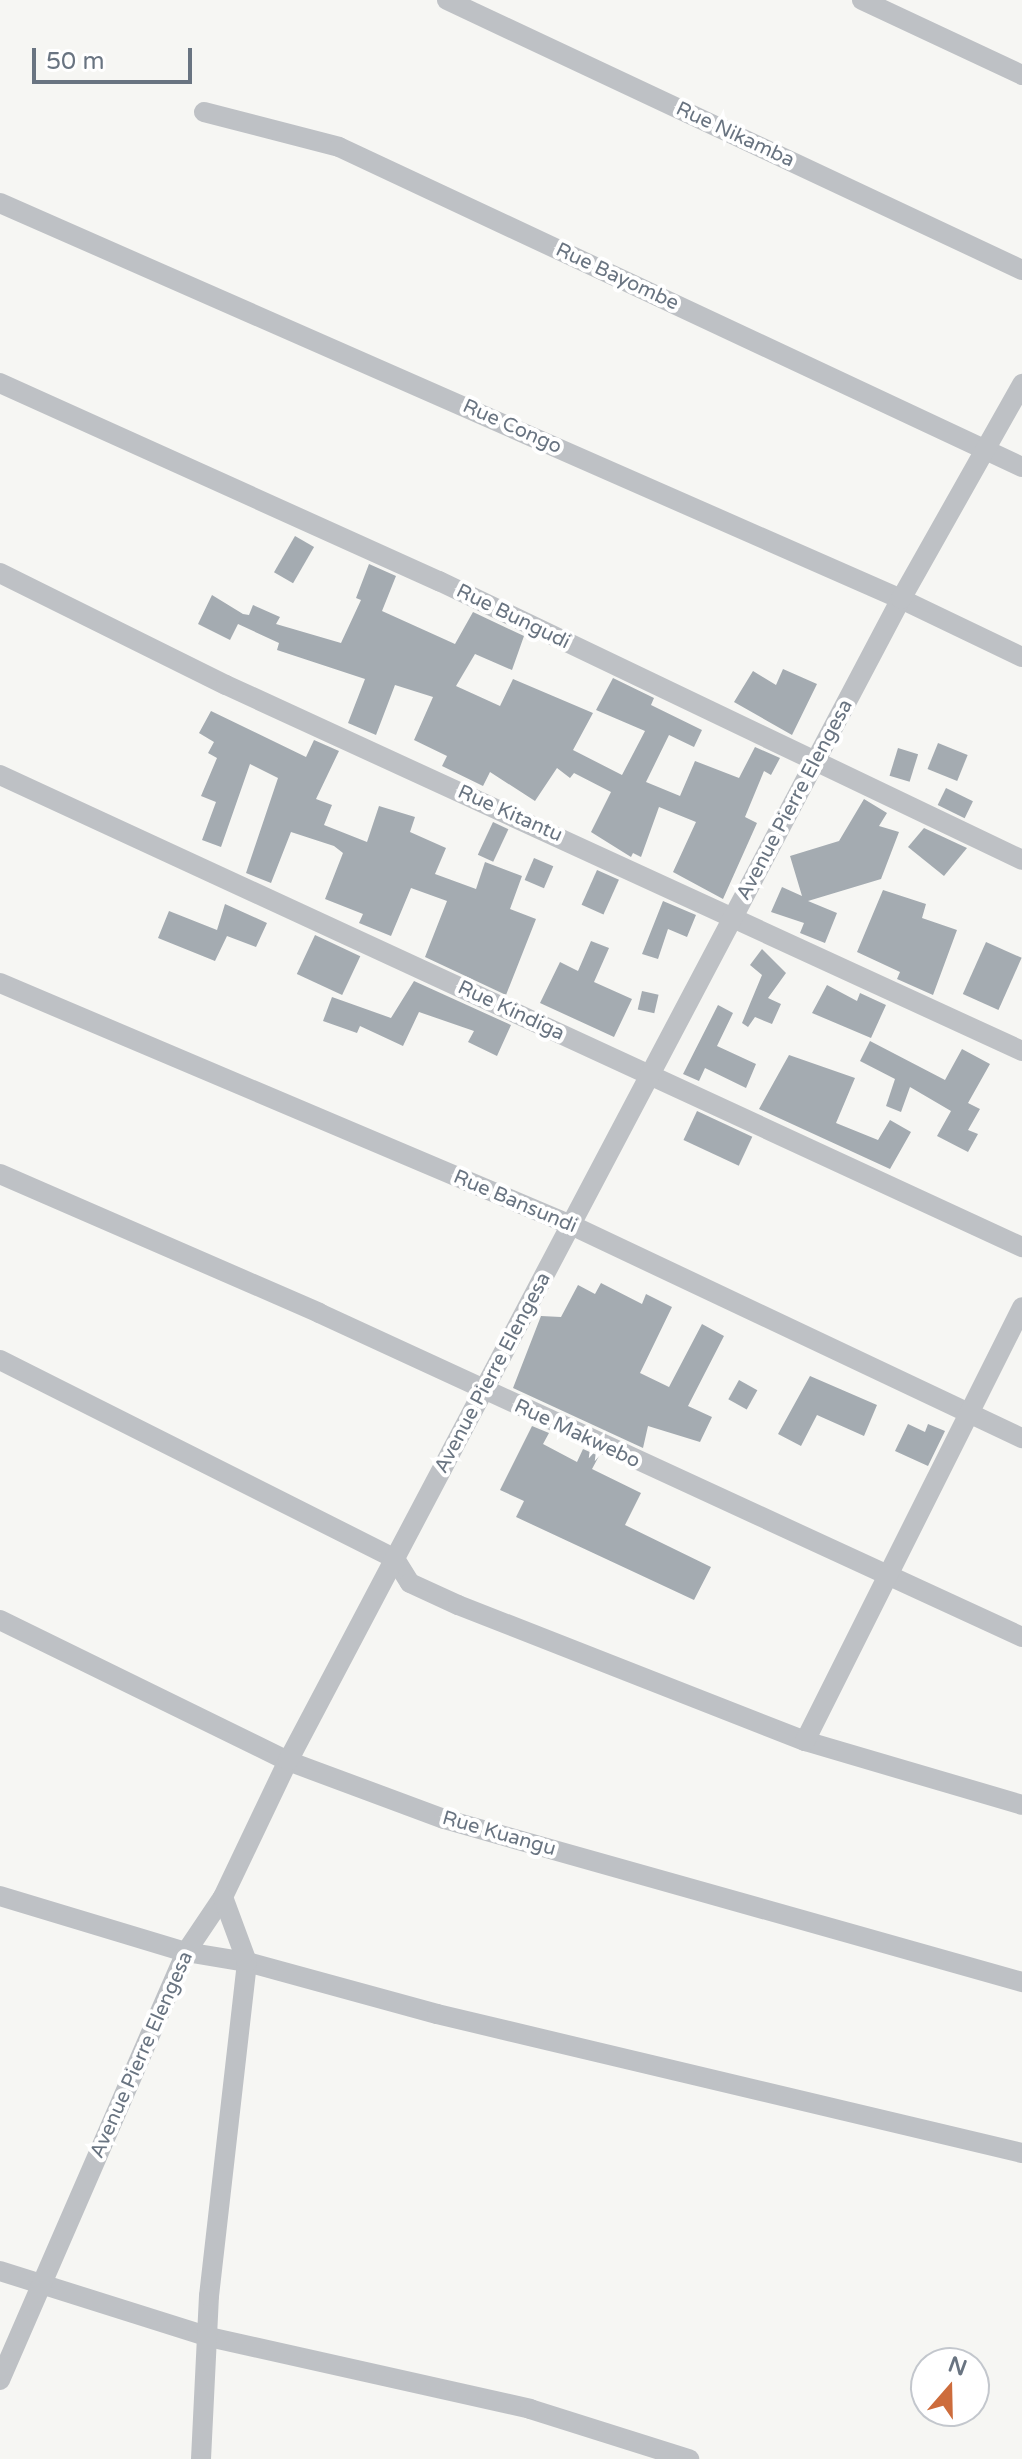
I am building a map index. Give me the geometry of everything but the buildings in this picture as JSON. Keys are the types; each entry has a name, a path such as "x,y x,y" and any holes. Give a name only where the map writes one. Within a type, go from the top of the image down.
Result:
{"street":[{"name":"Rue Nikamba","path":"447,0 1022,270"},
{"path":"862,0 1022,75"},
{"name":"Rue Bayombe","path":"204,112 339,147 1022,467"},
{"name":"Rue Congo","path":"0,203 901,599 1022,657"},
{"name":"Rue Bungudi","path":"0,383 439,581 1022,860"},
{"name":"Avenue Pierre Elengesa","path":"0,2380 39,2284 186,1952 223,1897 288,1761 485,1392 647,1075 901,599 1022,384"},
{"name":"Rue Kitantu","path":"0,573 226,685 1022,1051"},
{"name":"Rue Kindiga","path":"0,775 1022,1247"},
{"name":"Rue Bansundi","path":"0,983 571,1225 1022,1438"},
{"name":"Rue Makwebo","path":"0,1174 319,1313 1022,1637"},
{"path":"805,1741 972,1415 1022,1307"},
{"path":"0,1360 395,1559 402,1576 422,1589 805,1741 1022,1805"},
{"name":"Rue Kuangu","path":"0,1620 288,1761 444,1819 1022,1982"},
{"path":"0,1896 186,1952 247,1962 437,2014 1022,2153"},
{"path":"201,2459 224,2144 247,1962 223,1897"},
{"path":"0,2271 209,2337 530,2409 689,2459"}]}
